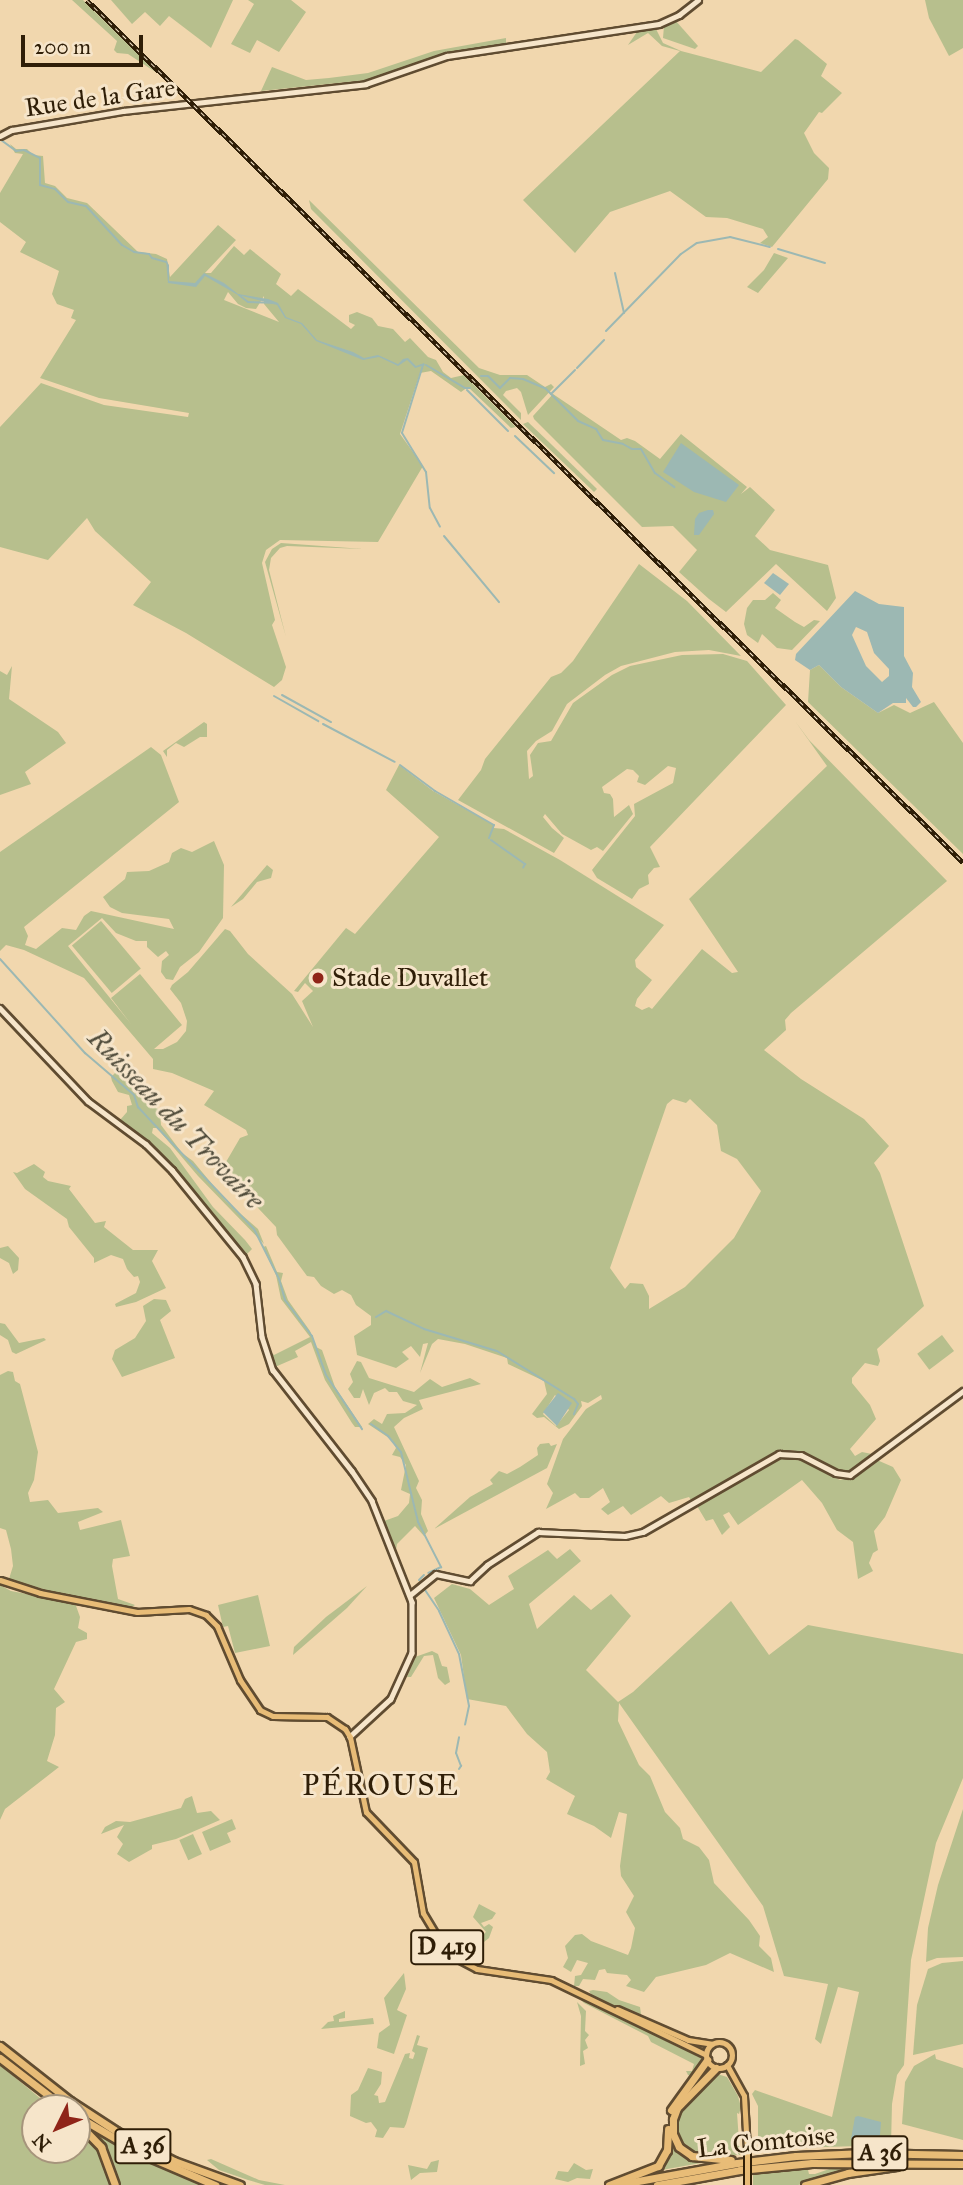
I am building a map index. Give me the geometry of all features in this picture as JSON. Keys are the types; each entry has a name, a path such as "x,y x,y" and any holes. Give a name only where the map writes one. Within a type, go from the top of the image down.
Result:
{"highway":[{"name":"A 36","path":"0,2046 54,2090 116,2131 174,2161 240,2185"},
{"path":"0,2058 46,2094"},
{"path":"609,2185 648,2172 662,2161 668,2147 671,2110 706,2058"},
{"path":"716,2068 703,2078 676,2110 672,2127 676,2142 689,2155 704,2160 767,2159"},
{"name":"A 36","path":"91,2127 140,2153 215,2185"},
{"path":"91,2135 101,2147 115,2185"},
{"name":"La Comtoise","path":"616,2185 767,2159 864,2153 963,2155"},
{"name":"La Comtoise","path":"657,2185 740,2170 812,2163 963,2164"},
{"path":"806,2185 836,2175 885,2166 963,2164"}],"main road":[{"path":"0,1580 40,1594 137,1612 199,1611 212,1620 248,1694 263,1712 273,1716 331,1718 350,1737"},
{"name":"D 419","path":"350,1737 372,1819 414,1862 423,1913 435,1933 458,1959 482,1970 539,1976 688,2040 712,2044"},
{"name":"D 419","path":"607,2006 706,2058"},
{"path":"723,2043 729,2048 732,2056 727,2065 716,2068 706,2058 712,2044 723,2043"},
{"path":"727,2065 744,2096 747,2185"}],"street":[{"name":"Rue de la Gare","path":"0,136 12,130 111,113 366,84 447,56 659,24 679,15 698,0"},
{"path":"0,1008 96,1108 146,1144 172,1170 210,1221 243,1257 259,1292 262,1337 269,1362 282,1385 366,1490 410,1595 413,1609 412,1653 405,1674 386,1704 350,1737"},
{"path":"410,1595 436,1574 470,1581 487,1564 538,1532 634,1535 772,1457 787,1452 808,1457 842,1475 853,1474 905,1431 963,1391"}],"green space":[{"path":"72,0 83,0 157,73 128,54 117,53 114,50 117,41"},
{"path":"111,0 233,0 211,48 169,16 160,26 145,12 132,24"},
{"path":"248,0 291,0 306,12 279,52 257,40 250,53 231,44 254,4"},
{"path":"925,0 963,0 963,48 949,56 929,18"},
{"path":"675,20 698,46 695,49 663,38 664,26"},
{"path":"655,27 663,43 681,51 761,72 795,39 827,64 821,76 842,93 822,113 819,112 804,133 814,153 829,168 828,179 772,247 760,243 768,237 763,229 727,218 706,217 670,191 610,212 575,253 523,200 680,51 662,46 648,33 628,45 639,29"},
{"path":"506,38 506,44 437,56 367,80 261,91 272,67 306,80 329,78 368,73 434,51"},
{"path":"10,144 16,149 27,149 33,155 43,156 45,183 55,186 67,198 87,203 138,252 156,254 167,259 170,277 218,225 236,240 205,273 211,273 234,246 244,255 250,249 281,274 276,284 291,296 298,289 351,329 355,325 349,322 349,315 357,312 372,318 378,326 393,329 405,342 410,338 428,357 436,360 443,372 451,378 464,375 516,427 511,428 468,387 461,392 431,371 420,373 400,434 423,466 378,542 280,540 266,550 262,563 275,620 272,625 286,667 282,680 274,687 186,633 133,605 151,582 95,531 87,518 48,560 0,547 0,427 41,383 104,405 188,417 189,413 99,398 40,378 76,320 71,318 74,310 57,304 52,294 59,271 20,252 26,242 0,222 0,193 23,154 15,153","holes":["228,292 238,304 256,309 264,296 264,304 279,322 224,300"]},
{"path":"309,200 479,368 500,375 527,375 545,387 551,384 554,387 528,415 521,392 517,388 506,391 503,395 521,413 521,420 311,209"},
{"path":"774,253 788,258 758,293 747,287 764,270"},
{"path":"553,394 621,440 627,438 635,441 660,459 681,434 747,487 741,494 750,487 775,510 755,536 770,550 828,565 836,598 827,611 776,564 726,612 709,599 679,572 697,550 673,526 642,527 534,419 533,416"},
{"path":"528,422 597,489 594,492 523,424"},
{"path":"281,543 363,549 287,546 280,548 271,558 269,570 286,637 265,562 272,549"},
{"path":"639,564 687,601 741,656 709,650 675,652 621,666 605,675 567,704 552,731 536,741 527,751 529,779 533,776 530,755 538,743 551,741 573,703 612,675 630,666 682,655 723,654 747,661 786,705 650,847 660,867 654,868 648,875 649,884 639,889 632,899 597,878 592,870 635,816 634,804 673,783 676,768 668,766 645,785 637,782 639,776 633,770 627,769 602,787 604,793 610,794 613,799 614,817 629,805 633,814 603,851 597,847 591,850 562,834 545,814 543,817 564,838 554,853 458,800 481,770 485,759 551,677 561,673 573,661"},
{"path":"773,593 781,600 775,608 795,622 804,627 814,620 820,621 792,650 777,648 762,634 758,643 747,635 744,624 747,608 753,600 765,600"},
{"path":"819,665 841,687 878,713 894,705 910,713 934,702 963,743 963,854 808,702 810,670"},
{"path":"12,666 9,699 58,732 66,743 25,772 31,784 0,795 0,671 7,675"},
{"path":"795,721 809,740 947,881 791,1013 785,1020 786,1030 764,1050 801,1079 864,1119 889,1146 874,1163 880,1173 924,1306 877,1349 880,1361 878,1366 865,1363 852,1378 852,1383 870,1405 876,1419 850,1449 855,1456 862,1452 872,1454 851,1472 843,1473 809,1455 792,1450 770,1455 691,1500 689,1497 669,1503 661,1496 631,1515 623,1506 608,1515 601,1509 610,1502 603,1488 589,1498 580,1498 575,1493 546,1509 553,1493 547,1484 563,1439 586,1409 602,1399 601,1395 588,1403 581,1401 582,1406 569,1424 559,1429 544,1417 537,1418 532,1414 547,1394 544,1381 508,1364 507,1358 465,1344 438,1339 432,1344 420,1373 428,1343 423,1344 420,1357 411,1346 402,1352 409,1359 396,1368 357,1355 354,1336 371,1325 371,1316 356,1305 351,1295 342,1290 334,1294 321,1286 314,1277 307,1276 277,1235 276,1227 240,1189 226,1162 240,1138 248,1135 246,1130 204,1105 214,1091 172,1073 153,1069 153,1059 84,978 24,950 6,945 0,951 0,852 151,747 161,755 179,802 24,927 28,936 25,945 36,949 62,928 76,930 84,916 91,911 174,929 169,919 122,913 110,907 103,897 125,879 127,872 149,871 169,862 172,853 181,848 192,852 214,841 224,865 223,918 199,952 180,967 173,980 166,979 161,972 162,961 169,955 166,951 158,957 147,947 147,941 136,941 116,933 102,918 68,946 131,1024 111,998 140,974 182,1025 154,1049 163,1049 177,1042 186,1031 187,1021 181,1003 170,989 225,929 292,994 313,1027 302,1001 313,991 305,983 298,992 294,991 346,928 355,934 439,837 386,790 399,765 433,791 494,825 494,828 504,829 560,860 664,925 635,960 636,967 652,980 637,999 635,1006 642,1010 649,1007 652,1009 702,949 732,973 738,972 689,899 827,766","holes":["673,1099 686,1103 690,1099 717,1125 721,1151 737,1159 761,1191 734,1238 685,1287 649,1309 649,1296 643,1284 630,1283 625,1289 610,1268 667,1104","555,1395 569,1410 556,1426 543,1414"]},
{"path":"204,722 207,724 207,737 200,737 184,747 176,743 167,750 167,757 163,751"},
{"path":"267,865 273,870 271,878 257,882 243,899 231,907"},
{"path":"101,921 141,968 112,993 72,945"},
{"path":"117,1071 160,1111 161,1125 182,1153 193,1161 226,1201 258,1229 264,1244 198,1176 157,1128 153,1128 152,1133 170,1148 213,1207 252,1249 247,1254 215,1222 179,1175 100,1107 120,1120 127,1112 127,1106 132,1105 129,1095 118,1092 112,1081 111,1077"},
{"path":"34,1164 45,1172 43,1177 48,1181 71,1186 69,1189 95,1223 106,1221 104,1227 133,1250 158,1250 152,1261 166,1288 136,1302 116,1307 115,1304 136,1293 140,1282 138,1276 134,1277 123,1259 111,1255 94,1263 94,1258 69,1227 67,1219 25,1189 13,1172 17,1173"},
{"path":"8,1246 19,1258 18,1270 13,1274 9,1263 0,1258 0,1248"},
{"path":"266,1246 277,1272 283,1273 281,1281 288,1300 310,1331 316,1347 322,1350 335,1387 362,1427 355,1427 325,1380 311,1342 295,1351 298,1357 275,1367 271,1360 266,1347 274,1355 310,1337 281,1299 276,1275 263,1247"},
{"path":"154,1299 166,1300 171,1311 160,1320 175,1358 122,1377 112,1359 115,1350 135,1338 146,1321 143,1306"},
{"path":"0,1323 5,1324 19,1343 44,1338 46,1340 16,1354 12,1352 8,1340 0,1335"},
{"path":"942,1335 954,1351 929,1370 917,1354"},
{"path":"357,1361 361,1362 369,1378 414,1392 430,1379 442,1387 470,1378 481,1384 419,1400 423,1409 404,1418 394,1427 419,1481 416,1488 422,1500 421,1514 428,1531 424,1536 415,1526 397,1544 396,1550 384,1521 398,1516 409,1503 410,1494 401,1490 406,1465 400,1457 392,1455 396,1448 392,1440 368,1424 374,1419 382,1424 387,1414 405,1413 417,1405 403,1401 397,1392 389,1392 385,1388 374,1393 369,1405 363,1389 360,1398 354,1398 348,1389 353,1382 350,1374"},
{"path":"13,1372 15,1381 20,1384 38,1452 34,1480 28,1493 30,1502 48,1500 58,1513 98,1508 103,1512 78,1522 80,1530 121,1520 130,1556 113,1559 112,1566 118,1599 135,1605 132,1607 53,1592 9,1579 13,1566 11,1549 6,1530 0,1528 0,1375"},
{"path":"549,1443 551,1446 557,1444 547,1468 434,1529 470,1497 493,1484 490,1480 499,1471 507,1474 520,1467 538,1455 537,1448 540,1444"},
{"path":"790,1455 840,1480 853,1476 877,1460 893,1467 901,1480 885,1517 874,1531 878,1550 873,1553 869,1563 873,1571 858,1579 853,1542 837,1530 822,1503 802,1480 738,1525 729,1512 723,1515 730,1527 722,1535 713,1519 706,1521 697,1506 764,1464"},
{"path":"570,1549 581,1561 529,1604 537,1629 574,1595 591,1610 611,1594 631,1616 586,1670 618,1702 633,1692 731,1601 769,1655 808,1625 963,1654 963,1778 936,1843 911,1960 904,2065 897,2075 892,2104 891,2145 758,2149 758,2106 752,2094 755,2090 832,2117 859,1992 838,1987 821,2044 815,2039 828,1984 784,1976 763,1906 619,1703 618,1721 639,1765 650,1776 665,1812 680,1828 683,1839 699,1847 709,1860 714,1883 749,1920 760,1936 759,1946 771,1958 774,1972 730,1953 706,1965 656,1977 644,1992 626,1986 631,1980 627,1975 607,1973 605,1969 599,1970 595,1980 583,1979 579,1986 574,1986 575,1976 581,1975 588,1963 577,1960 571,1972 563,1967 568,1958 565,1946 575,1935 582,1934 591,1941 628,1955 631,1948 635,1928 626,1912 634,1896 621,1876 620,1866 627,1814 619,1812 611,1838 594,1826 567,1814 575,1796 546,1779 550,1772 547,1752 527,1734 506,1706 467,1699 461,1655 434,1598 452,1584 470,1589 489,1605 514,1589 508,1576 548,1550 557,1559"},
{"path":"0,1585 11,1591 75,1603 80,1617 78,1628 87,1633 87,1639 76,1642 54,1689 65,1702 56,1708 55,1735 47,1761 59,1767 5,1809 0,1820"},
{"path":"367,1586 347,1608 293,1655 294,1647 326,1617"},
{"path":"258,1595 270,1646 235,1653 228,1626 223,1627 218,1605"},
{"path":"432,1651 438,1654 442,1666 447,1667 450,1682 445,1685 438,1678 433,1655 424,1656 411,1677 407,1677 415,1657"},
{"path":"192,1796 197,1813 211,1811 220,1820 176,1839 152,1845 152,1849 129,1862 117,1854 123,1844 117,1837 124,1825 101,1834 105,1827 116,1821 130,1822 181,1808 185,1799"},
{"path":"963,1809 963,1957 937,1958 926,1962 928,1928 938,1885"},
{"path":"232,1819 236,1829 227,1833 231,1842 210,1851 202,1832"},
{"path":"193,1834 202,1854 188,1860 179,1840"},
{"path":"479,1904 496,1913 492,1919 481,1923 484,1927 489,1924 493,1927 489,1938 479,1946 474,1942 486,1932 473,1917"},
{"path":"963,1961 963,2044 913,2055 917,2005 928,1969 942,1963"},
{"path":"404,1973 406,1989 397,2010 407,2015 394,2054 377,2048 379,2033 390,2025 384,1998"},
{"path":"589,1991 607,1992 619,2000 640,2007 641,2014 635,2015 592,1996"},
{"path":"577,1996 678,2047 700,2054 702,2062 692,2076 688,2075 686,2071 692,2071 694,2064 651,2042 648,2036 584,2003"},
{"path":"577,2002 586,2011 585,2031 589,2035 585,2040 588,2048 583,2051 585,2064 580,2066 581,2016"},
{"path":"345,2011 345,2018 339,2019 339,2022 373,2018 374,2024 321,2029 328,2022 334,2021 333,2016"},
{"path":"417,2035 420,2036 417,2045 428,2048 406,2124 404,2128 390,2127 383,2138 375,2137 377,2130 371,2122 366,2123 350,2116 351,2095 358,2090 368,2068 382,2072 381,2084 374,2095 378,2096 379,2103 385,2102 405,2054 410,2053 409,2058 413,2059 415,2053 412,2051"},
{"path":"935,2054 936,2059 963,2068 963,2140 902,2124 905,2082 914,2066"},
{"path":"0,2065 35,2094 21,2094 21,2164 91,2164 91,2138 98,2135 201,2185 0,2185"},
{"path":"714,2073 727,2077 738,2096 741,2107 739,2114 737,2113 740,2155 701,2157 685,2149 677,2140 679,2109"},
{"path":"670,2138 694,2159 701,2163 656,2171"},
{"path":"211,2159 259,2180 285,2185 265,2185 219,2170 207,2160"},
{"path":"439,2160 437,2172 420,2173 411,2180 408,2165 427,2169 431,2162"},
{"path":"574,2163 586,2170 593,2169 590,2179 577,2178 568,2182 555,2179 558,2171 568,2172"},
{"path":"838,2166 874,2167 798,2185 753,2185 753,2172 814,2167 808,2170 809,2174 815,2174"}],"water":[{"path":"166,260 169,265 169,281 195,283 204,273 238,294 278,303 286,317 302,323 317,340 364,358 378,355 398,364 408,358 416,366 425,365 415,368 407,360 398,366 379,357 363,360 316,341 301,324 285,318 277,305 238,295 205,276 196,287 168,283"},
{"path":"681,443 739,485 726,502 694,492 663,472"},
{"path":"713,510 714,514 699,535 694,535 695,519 699,513"},
{"path":"773,573 789,584 780,595 764,583"},
{"path":"855,591 879,604 904,607 904,656 913,673 912,687 921,702 913,707 906,698 906,703 893,703 878,713 841,687 819,665 810,670 795,660 796,654","holes":["856,627 867,632 874,653 889,669 889,676 882,682 866,666 852,635"]},
{"path":"558,1393 572,1403 557,1426 543,1412"},
{"path":"855,2117 881,2122 880,2135 874,2141 851,2139"}],"waterway":[{"path":"1,140 16,151 24,150 40,158 40,185 55,189 68,202 86,206 122,245 134,252 149,254 152,258 166,262"},
{"path":"606,331 681,254 697,243 730,237 770,247"},
{"path":"778,249 825,263"},
{"path":"615,273 624,313"},
{"path":"239,295 248,302 272,303"},
{"path":"577,368 604,340"},
{"path":"423,365 402,433 426,472 430,508 440,527"},
{"path":"426,365 465,388 470,388"},
{"path":"551,394 575,370"},
{"path":"481,376 488,376 500,388 510,378 523,379 546,389 578,421 596,429 603,440 641,449 655,473 674,487"},
{"path":"467,390 508,431"},
{"path":"515,436 554,473"},
{"path":"444,536 499,602"},
{"path":"282,695 331,722"},
{"path":"274,696 318,721"},
{"path":"323,724 395,762"},
{"path":"400,765 435,791 494,825 489,838"},
{"path":"491,840 525,864 523,868"},
{"name":"Ruisseau du Trovaire","path":"0,959 85,1053 134,1095 138,1107 254,1229 279,1279 285,1300 312,1336 326,1375 362,1429"},
{"path":"376,1317 386,1311 424,1329 497,1351 574,1399 578,1404 574,1414"},
{"name":"Ruisseau du Trovaire","path":"371,1424 388,1436 401,1452 418,1522 441,1567 428,1573"},
{"path":"419,1580 424,1575"},
{"name":"Ruisseau du Trovaire","path":"423,1587 439,1611 459,1654 469,1706 465,1725"},
{"name":"Ruisseau du Trovaire","path":"459,1737 456,1753 461,1766 459,1769"}],"railway":[{"path":"87,0 963,862"}],"place":[{"name":"Stade Duvallet","path":"318,978"}],"district":[{"name":"PÉROUSE","path":"381,1785"}]}
